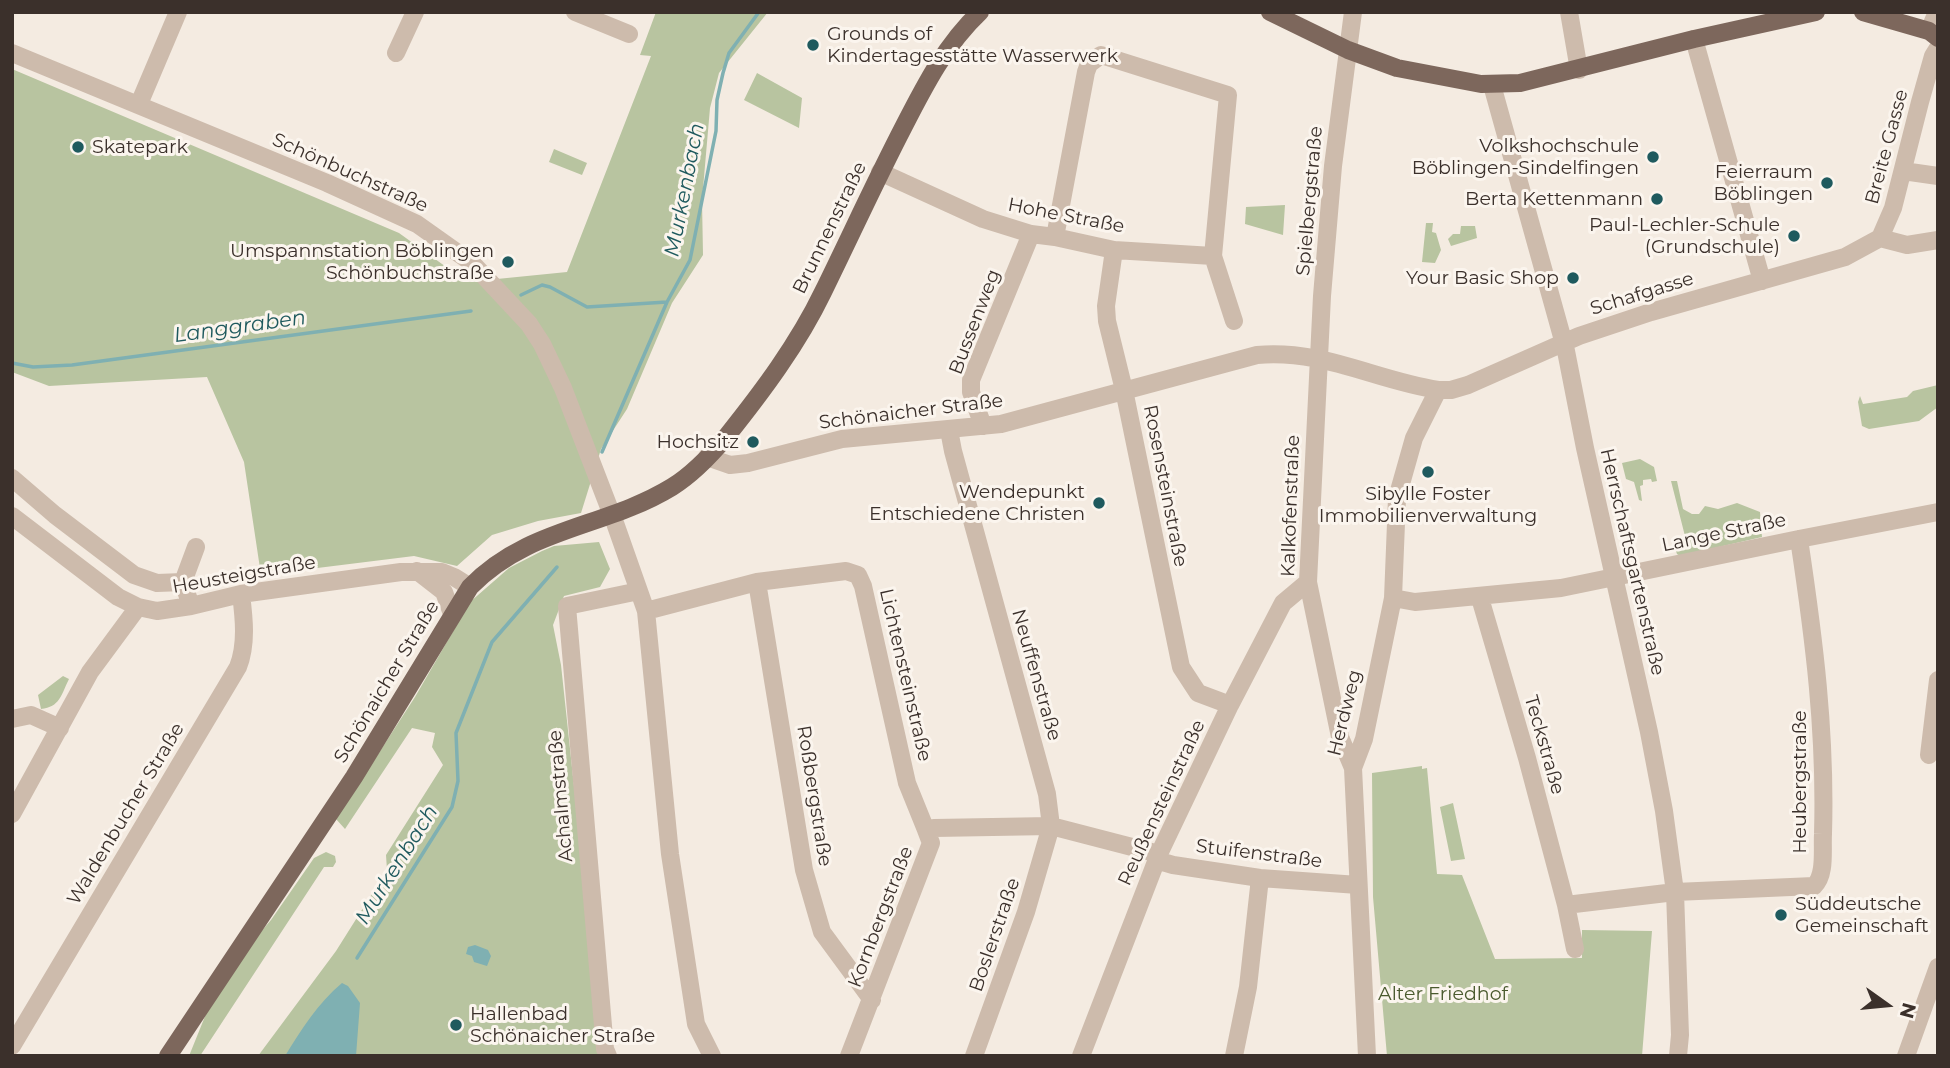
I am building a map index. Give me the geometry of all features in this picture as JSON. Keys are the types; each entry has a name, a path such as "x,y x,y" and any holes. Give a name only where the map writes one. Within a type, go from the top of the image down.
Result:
{"main road":[{"name":"Brunnenstraße","path":"707,457 753,403 805,324 822,295 880,173 943,55 980,12"},
{"path":"1270,12 1348,50 1397,68 1492,85 1520,83 1579,70 1694,39 1816,12"},
{"path":"1863,12 1933,34"},
{"name":"Schönaicher Straße","path":"168,1056 354,776 470,587 494,565 529,544 612,514 670,488 694,471 707,457"}],"street":[{"path":"139,104 178,12"},
{"path":"396,53 415,12"},
{"path":"575,12 629,34"},
{"name":"Spielbergstraße","path":"1318,357 1333,169 1353,12"},
{"path":"1569,12 1579,70"},
{"path":"1933,34 1937,12"},
{"path":"1694,39 1762,281"},
{"name":"Breite Gasse","path":"1880,238 1894,208 1923,90 1938,48"},
{"name":"Schönbuchstraße","path":"12,53 374,203 417,224 472,263 529,324 542,344 563,388 612,514"},
{"path":"1055,237 1089,64 1101,55 1228,95 1213,256 1234,321"},
{"name":"Herrschaftsgartenstraße","path":"1492,85 1564,342 1649,732 1664,811 1675,892 1680,1035 1678,1056"},
{"path":"1903,172 1938,176"},
{"name":"Hohe Straße","path":"880,173 983,219 1031,234 1114,250 1213,256"},
{"name":"Bussenweg","path":"982,426 971,392 971,380 1031,234"},
{"path":"1880,238 1907,245 1938,240"},
{"name":"Schafgasse","path":"1438,390 1451,390 1468,385 1564,342 1651,312 1845,257 1880,238"},
{"name":"Rosensteinstraße","path":"1114,250 1106,306 1107,321 1124,390 1181,667 1198,693 1230,705"},
{"name":"Schönaicher Straße","path":"707,457 730,465 748,463 842,439 1001,424 1257,355 1296,354 1318,357 1357,370 1438,390"},
{"name":"Kalkofenstraße","path":"1318,357 1308,582 1340,737 1353,768"},
{"name":"Kalkofenstraße","path":"1315,408 1320,389 1328,378 1357,370"},
{"name":"Herdweg","path":"1367,1056 1353,768 1364,739 1393,598 1397,498 1414,438 1438,390"},
{"name":"Neuffenstraße","path":"949,430 1048,794 1051,826"},
{"path":"12,478 55,515 134,575 157,583 183,582"},
{"name":"Lange Straße","path":"1393,598 1415,602 1480,598 1561,588 1938,512"},
{"path":"612,514 646,611 674,880 696,1024 712,1056"},
{"path":"12,516 118,597 138,607 90,672 12,814"},
{"name":"Heubergstraße","path":"1675,892 1814,886 1818,882 1822,865 1823,828 1821,703 1799,539"},
{"path":"191,606 183,582 196,547"},
{"path":"417,571 444,592 452,614"},
{"name":"Heusteigstraße","path":"138,607 157,611 241,594 417,571 442,572 470,587"},
{"name":"Lichtensteinstraße","path":"646,611 757,582 846,572 858,575 863,586 907,783 926,830"},
{"name":"Roßbergstraße","path":"757,582 804,870 822,932 872,1000"},
{"name":"Reußensteinstraße","path":"1081,1056 1158,857 1230,705 1283,603 1308,582"},
{"name":"Achalmstraße","path":"608,1056 605,1049 589,883 566,606 639,591"},
{"name":"Waldenbucher Straße","path":"12,1046 238,667 243,650 244,619 241,594"},
{"name":"Teckstraße","path":"1480,598 1566,905 1575,949"},
{"path":"1929,755 1938,680"},
{"path":"12,719 31,715 60,728"},
{"path":"1051,826 1158,857"},
{"name":"Kornbergstraße","path":"849,1056 931,843 926,830 1051,826"},
{"name":"Boslerstraße","path":"974,1056 1026,912 1051,826"},
{"name":"Stuifenstraße","path":"1158,857 1173,864 1260,878 1358,886"},
{"path":"1234,1056 1248,987 1260,878"},
{"path":"1566,905 1675,892"},
{"path":"1906,1056 1938,967"}],"green space":[{"path":"656,12 768,12 719,73 710,108 702,200 703,255 672,303 627,409 601,449 581,513 538,521 492,535 457,566 414,556 261,575 244,462 207,377 49,386 12,372 12,69 399,233 467,282 567,272 651,56 640,55"},
{"path":"757,73 802,98 799,128 744,100"},
{"path":"554,149 587,163 582,175 549,162"},
{"path":"1285,205 1283,235 1245,224 1246,207"},
{"path":"1426,223 1433,223 1432,232 1436,233 1441,250 1435,263 1422,262"},
{"path":"1461,226 1475,226 1477,238 1451,246 1448,239 1453,234 1460,234"},
{"path":"1938,385 1938,407 1919,421 1869,429 1862,426 1858,402 1860,396 1863,404 1907,397 1913,391"},
{"path":"1640,459 1654,467 1657,481 1643,480 1643,485 1640,486 1642,501 1639,500 1634,482 1626,479 1622,463"},
{"path":"1671,481 1677,481 1683,509 1692,514 1699,514 1705,506 1718,509 1737,503 1760,512 1762,537 1680,556 1675,548 1686,540"},
{"path":"599,542 610,569 600,587 564,596 553,625 561,665 603,1056 258,1056 336,951 387,870 386,855 443,765 432,747 435,733 412,728 345,829 336,819 415,697 470,602 509,568 542,551 554,546"},
{"path":"63,676 69,679 59,699 52,706 41,709 38,695"},
{"name":"Alter Friedhof","path":"1422,766 1422,769 1427,768 1437,874 1462,875 1495,959 1582,958 1582,930 1652,931 1642,1056 1387,1056 1373,897 1372,773"},
{"path":"1453,803 1465,859 1451,861 1440,807"},
{"path":"326,852 335,856 333,867 324,867 200,1056 189,1056 208,1009 241,955 271,920 314,858"}],"water":[{"path":"475,945 488,950 491,956 487,966 474,962 472,956 466,954 468,947"},
{"path":"342,983 348,986 360,1003 356,1056 285,1056 318,1008"}],"waterway":[{"name":"Murkenbach","path":"602,452 667,302 690,260 716,131 717,100 723,73 729,53 759,12"},
{"name":"Langgraben","path":"521,295 542,285 587,307 667,302"},
{"name":"Langgraben","path":"12,363 33,367 72,365 471,311"},
{"name":"Murkenbach","path":"357,958 452,807 458,781 456,733 492,642 557,567"}],"place":[{"name":"Grounds of Kindertagesstätte Wasserwerk","path":"813,45"},
{"name":"Skatepark","path":"78,147"},
{"name":"Volkshochschule Böblingen-Sindelfingen","path":"1653,157"},
{"name":"Feierraum Böblingen","path":"1827,183"},
{"name":"Berta Kettenmann","path":"1657,199"},
{"name":"Paul-Lechler-Schule (Grundschule)","path":"1794,236"},
{"name":"Umspannstation Böblingen Schönbuchstraße","path":"508,262"},
{"name":"Your Basic Shop","path":"1573,278"},
{"name":"Hochsitz","path":"753,442"},
{"name":"Sibylle Foster Immobilienverwaltung","path":"1428,472"},
{"name":"Wendepunkt Entschiedene Christen","path":"1099,503"},
{"name":"Süddeutsche Gemeinschaft","path":"1781,915"},
{"name":"Hallenbad Schönaicher Straße","path":"456,1025"}]}
